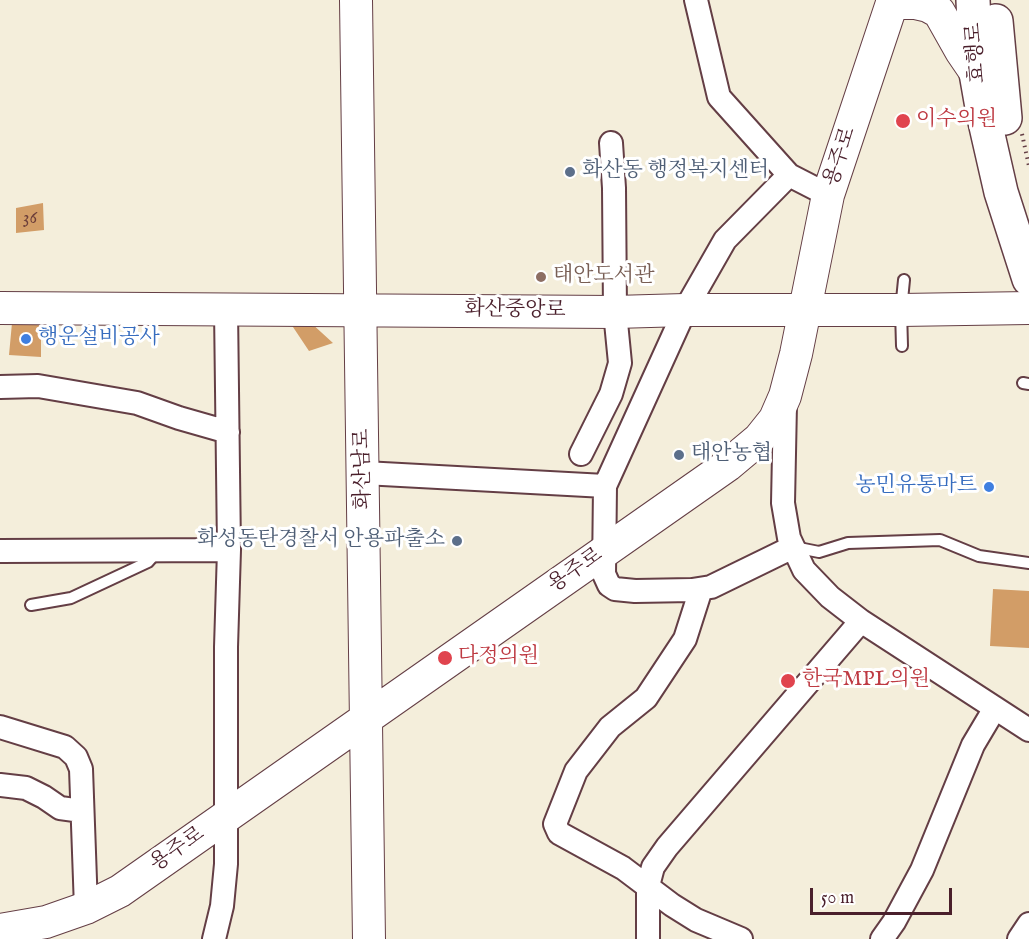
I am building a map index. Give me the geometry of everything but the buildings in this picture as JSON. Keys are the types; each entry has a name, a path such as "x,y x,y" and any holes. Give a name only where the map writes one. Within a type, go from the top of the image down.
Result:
{"main road":[{"name":"효행로","path":"974,0 976,73 983,113 1001,192 1029,279"},
{"name":"효행로","path":"995,0 1004,115 1029,210"}],"street":[{"name":"화산남로","path":"356,0 369,939"},
{"path":"696,0 719,96 789,175 828,195"},
{"name":"용주로","path":"0,930 46,922 86,908 120,891 728,465 759,439 775,419 785,396 806,310 828,195 893,1 921,4 939,12 976,73"},
{"path":"581,454 612,394 620,363 615,312 614,188 611,143"},
{"path":"789,175 725,240 685,310 605,486 604,574 609,585 615,589 635,591 701,589 711,587 793,547"},
{"name":"화산중앙로","path":"0,308 615,312 806,310 903,295 1029,308"},
{"path":"214,939 222,906 226,864 226,647 229,550 226,309"},
{"path":"0,387 38,386 137,402 179,418 228,432"},
{"path":"785,396 783,502 789,538 804,570 830,597 861,621 1029,730"},
{"path":"364,473 605,486"},
{"path":"0,551 229,550"},
{"path":"701,589 681,646 646,698 610,727 576,771 555,824 559,833 623,868 696,920 741,939"},
{"path":"648,939 648,886 653,867 667,847 861,621"},
{"path":"882,939 894,922 922,870 973,745 995,708"},
{"path":"0,727 65,747 76,757 81,769 86,908"},
{"path":"0,785 26,788 60,808 82,811"},
{"path":"1019,939 1029,924"}],"lane":[{"path":"902,346 903,295"},
{"path":"793,547 819,552 848,543 939,540 979,556 1029,563"},
{"path":"31,605 71,598 148,562 160,550"}],"place":[{"name":"이수의원","path":"903,121"},
{"name":"화산동 행정복지센터","path":"570,172"},
{"name":"태안도서관","path":"541,277"},
{"name":"행운설비공사","path":"26,339"},
{"name":"태안농협","path":"679,455"},
{"name":"농민유통마트","path":"989,487"},
{"name":"화성동탄경찰서 안용파출소","path":"457,541"},
{"name":"다정의원","path":"445,658"},
{"name":"한국MPL의원","path":"788,681"}]}
